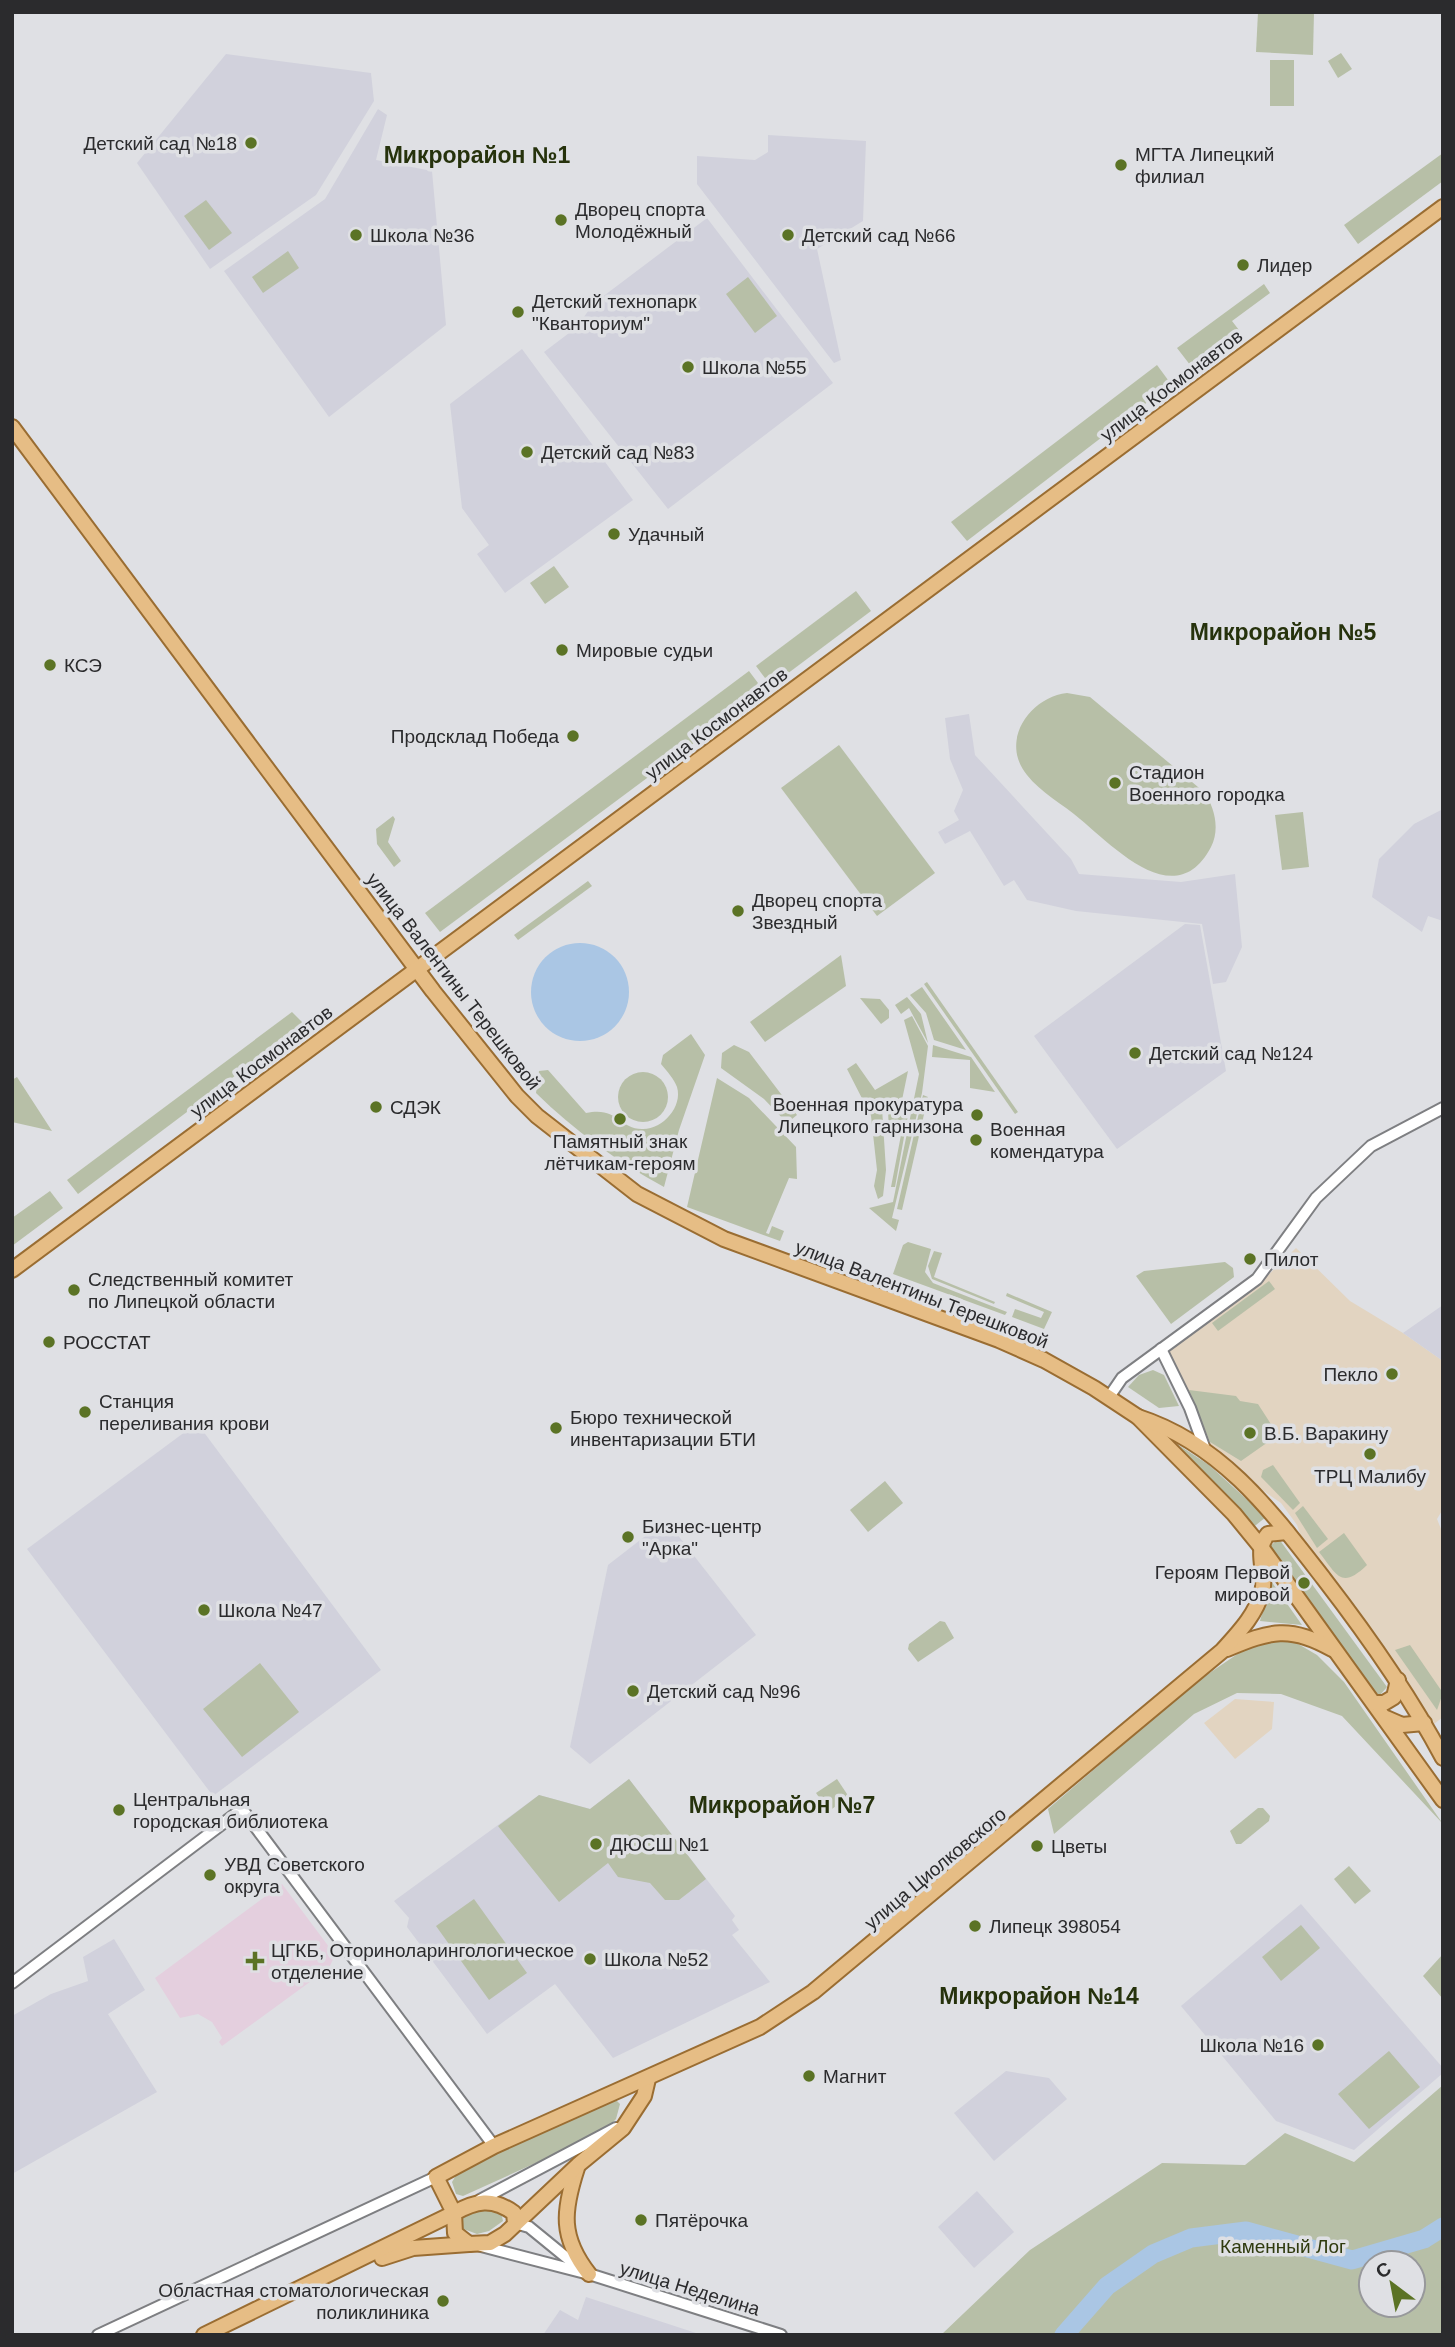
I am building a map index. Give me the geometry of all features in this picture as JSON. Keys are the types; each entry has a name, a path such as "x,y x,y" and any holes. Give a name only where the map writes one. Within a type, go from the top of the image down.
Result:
{"main road":[{"name":"улица Космонавтов","path":"12,1270 1443,207"},
{"name":"улица Валентины Терешковой","path":"12,427 417,969 484,1056 531,1110 637,1194 724,1239 999,1340 1044,1360 1138,1417 1234,1514 1261,1547 1443,1800"},
{"name":"улица Валентины Терешковой","path":"1138,1417 1186,1436 1248,1486 1287,1532 1398,1680 1443,1758"},
{"path":"1222,1651 1252,1617 1264,1590 1261,1547 1268,1534 1287,1532"},
{"path":"1222,1651 1275,1631 1311,1636 1336,1651"},
{"name":"улица Циолковского","path":"436,2177 494,2146 761,2027 813,1992 1222,1651"},
{"path":"1375,1703 1384,1703 1394,1697 1398,1680"},
{"path":"1386,1718 1402,1725 1424,1723"},
{"path":"331,2275 413,2248 474,2245 505,2234 628,2122 644,2096 648,2078"},
{"path":"578,2165 568,2202 566,2227 575,2256 589,2274"},
{"path":"436,2177 454,2213 455,2233 474,2245"},
{"path":"204,2335 480,2200 503,2205 514,2213 515,2223"}],"street":[{"path":"1109,1397 1122,1378 1257,1279 1316,1198 1371,1146 1443,1108"},
{"path":"1161,1349 1190,1408 1206,1452"},
{"path":"1140,1364 1158,1360 1170,1367"},
{"path":"12,1983 242,1809 494,2146"},
{"path":"480,2200 628,2122"},
{"path":"98,2335 436,2177"},
{"name":"улица Неделина","path":"515,2223 529,2227 559,2255 589,2274"},
{"name":"улица Неделина","path":"474,2245 589,2274 781,2335"}],"shaded area":[{"name":"Детский сад №18","path":"226,54 371,73 374,101 316,195 210,269 137,163"},
{"name":"Школа №36","path":"378,109 387,115 376,160 432,171 446,325 329,417 224,271 325,199"},
{"name":"Детский сад №66","path":"768,135 866,141 863,221 817,249 841,360 834,363 697,184 697,156 755,160 768,152"},
{"name":"Школа №55","path":"707,218 833,383 668,509 544,352 577,327 593,304"},
{"name":"Детский сад №83","path":"522,349 633,500 505,593 477,554 489,545 462,508 450,404"},
{"path":"969,714 975,755 1071,859 1079,874 1181,882 1235,874 1242,947 1226,982 1213,984 1202,924 1076,911 1027,900 1014,880 1004,886 970,831 945,844 938,832 959,820 954,811 963,790 950,759 945,718"},
{"path":"1443,809 1443,921 1428,916 1422,932 1372,897 1379,859 1414,824"},
{"name":"Детский сад №124","path":"1185,924 1200,925 1226,1071 1117,1149 1034,1036"},
{"path":"1296,1248 1350,1301 1443,1361 1443,1509 1437,1519 1443,1534 1443,1717 1434,1724 1385,1649 1303,1542 1297,1525 1281,1503 1210,1446 1165,1350 1261,1282"},
{"path":"1443,1305 1443,1361 1403,1333"},
{"name":"Школа №47","path":"197,1423 381,1670 213,1796 27,1549"},
{"name":"Детский сад №96","path":"666,1520 756,1635 590,1764 570,1747 608,1565"},
{"path":"1235,1699 1274,1702 1272,1729 1235,1759 1204,1723"},
{"name":"Школа №52","path":"629,1779 735,1916 732,1920 739,1930 732,1935 770,1982 613,2058 555,1984 487,2034 407,1927 409,1918 394,1901 539,1795 590,1809"},
{"name":"ЦГКБ, Оториноларингологическое отделение","path":"282,1884 335,1955 329,1968 222,2046 219,2042 222,2038 212,2022 198,2014 180,2018 155,1978"},
{"name":"Школа №16","path":"1301,1904 1443,2068 1443,2073 1354,2150 1276,2121 1181,2006"},
{"path":"114,1939 145,1990 108,2014 157,2092 12,2174 12,2016 51,1994 88,1981 83,1957"},
{"path":"1006,2071 1049,2078 1067,2099 994,2161 954,2113"},
{"path":"977,2191 1014,2232 974,2268 938,2227"},
{"path":"586,2297 702,2335 543,2335 560,2310 578,2320"}],"green space":[{"path":"1258,12 1314,12 1313,55 1256,52"},
{"path":"1341,53 1352,69 1338,78 1328,61"},
{"path":"1270,60 1294,60 1294,106 1270,106"},
{"path":"1443,153 1443,181 1358,244 1344,225"},
{"path":"206,200 232,233 209,250 184,216"},
{"path":"288,251 299,268 263,293 252,277"},
{"path":"748,277 777,316 755,333 726,294"},
{"path":"1264,284 1270,293 1232,321 1242,334 1194,370 1177,348"},
{"path":"1157,365 1171,384 967,541 951,522"},
{"path":"554,566 569,587 545,604 530,583"},
{"path":"856,591 871,611 771,686 756,666"},
{"path":"749,671 764,691 440,932 425,913"},
{"name":"Стадион Военного городка","path":"1067,693 1090,697 1204,792 1211,805 1216,826 1211,847 1197,866 1181,875 1163,875 1145,869 1110,845 1027,775 1019,762 1016,748 1023,723 1041,703"},
{"path":"839,745 935,873 877,916 781,788"},
{"path":"1303,812 1309,867 1282,870 1275,815"},
{"path":"393,816 395,819 388,842 401,861 394,867 377,844 376,829"},
{"path":"588,881 592,886 518,940 514,935"},
{"path":"841,955 846,986 765,1042 750,1022"},
{"path":"927,982 1018,1112 1015,1114 924,984"},
{"path":"922,987 966,1050 934,1040 926,1013 910,995"},
{"path":"907,997 921,1014 928,1043 909,1008 901,1014 895,1005"},
{"path":"860,998 880,999 889,1010 889,1018 881,1024"},
{"path":"292,1012 304,1024 78,1194 67,1180"},
{"path":"912,1016 928,1046 922,1093 892,1218 899,1220 896,1231 869,1208 893,1202 919,1074 904,1020"},
{"path":"691,1034 705,1055 679,1130 664,1187 597,1144 536,1093 539,1071 548,1070 586,1113 604,1112 634,1128 657,1126 674,1109 678,1095 674,1081 661,1064 663,1055"},
{"path":"734,1045 749,1052 797,1115 787,1123 764,1099 721,1068 722,1053"},
{"path":"933,1045 971,1057 995,1092 970,1088 970,1060 932,1057"},
{"path":"856,1063 875,1090 908,1071 902,1100 882,1108 886,1170 883,1196 878,1199 874,1186 877,1170 871,1116 847,1069"},
{"path":"643,1072 660,1080 668,1097 660,1114 643,1122 626,1114 618,1097 626,1080"},
{"path":"17,1077 52,1131 12,1122 12,1080"},
{"path":"717,1078 749,1098 796,1147 797,1179 789,1178 766,1233 769,1234 772,1226 784,1231 780,1241 687,1207"},
{"path":"923,1095 928,1097 902,1210 897,1209"},
{"path":"910,1104 895,1187 891,1187 901,1135 889,1135 888,1109"},
{"path":"50,1191 63,1208 12,1246 12,1218"},
{"path":"908,1242 931,1249 925,1272 933,1283 1007,1312 1005,1315 893,1274 903,1245"},
{"path":"934,1251 942,1253 934,1277 995,1302 994,1304 932,1279 928,1266"},
{"path":"1225,1262 1233,1268 1234,1277 1171,1324 1136,1276 1144,1271"},
{"path":"1269,1281 1275,1289 1218,1331 1212,1323"},
{"path":"1007,1293 1052,1312 1044,1329 1012,1317 1015,1309 1041,1318 1044,1312 1006,1296"},
{"path":"1153,1370 1164,1375 1179,1406 1159,1408 1128,1387 1139,1375"},
{"path":"1189,1390 1236,1396 1240,1401 1258,1404 1278,1435 1241,1461 1210,1442"},
{"path":"1157,1431 1209,1465 1266,1517 1251,1529"},
{"path":"1273,1465 1300,1503 1293,1510 1261,1477 1263,1470"},
{"path":"885,1481 903,1503 868,1532 850,1510"},
{"path":"1303,1506 1328,1539 1317,1548 1295,1513"},
{"path":"1344,1533 1367,1565 1358,1573 1345,1578 1335,1573 1319,1552"},
{"path":"1279,1539 1387,1687 1380,1695 1375,1694 1270,1546"},
{"path":"1271,1581 1302,1625 1260,1621"},
{"path":"940,1621 945,1622 954,1638 918,1662 908,1649 909,1644"},
{"path":"1277,1638 1293,1641 1317,1655 1344,1682 1443,1824 1342,1716 1281,1694 1237,1693 1194,1714 1054,1834 1048,1809 1195,1683 1255,1642"},
{"path":"1410,1645 1443,1693 1437,1710 1395,1650"},
{"path":"260,1663 299,1712 242,1757 203,1709"},
{"name":"ДЮСШ №1","path":"629,1779 706,1879 679,1900 665,1900 650,1883 618,1877 608,1863 559,1902 498,1826 539,1795 590,1809"},
{"path":"837,1779 849,1797 829,1811 816,1793"},
{"path":"1258,1808 1263,1808 1270,1816 1269,1821 1241,1844 1236,1844 1230,1831"},
{"path":"1349,1866 1371,1891 1355,1904 1334,1879"},
{"path":"474,1899 527,1973 489,2000 436,1926"},
{"path":"1301,1925 1320,1948 1281,1981 1262,1957"},
{"path":"1443,1954 1443,1999 1423,1976"},
{"path":"1389,2051 1420,2087 1369,2129 1338,2094"},
{"name":"Каменный Лог","path":"1443,2085 1443,2335 941,2335 1030,2250 1162,2163 1245,2165 1285,2133 1354,2162"},
{"path":"615,2099 620,2104 616,2119 604,2132 463,2196 456,2194 452,2182 460,2169"},
{"path":"488,2206 501,2212 503,2221 489,2231 477,2234 461,2228 461,2216"}],"water":[{"path":"580,943 607,951 621,965 629,992 621,1019 607,1033 580,1041 553,1033 539,1019 531,992 539,965 553,951"}],"waterway":[{"path":"1064,2335 1107,2286 1153,2254 1191,2238 1246,2231 1352,2260 1424,2239 1443,2227"}],"place":[{"name":"Детский сад №18","path":"251,143"},
{"name":"МГТА Липецкий филиал","path":"1121,165"},
{"name":"Дворец спорта Молодёжный","path":"561,220"},
{"name":"Школа №36","path":"356,235"},
{"name":"Детский сад №66","path":"788,235"},
{"name":"Лидер","path":"1243,265"},
{"name":"Детский технопарк \"Кванториум\"","path":"518,312"},
{"name":"Школа №55","path":"688,367"},
{"name":"Детский сад №83","path":"527,452"},
{"name":"Удачный","path":"614,534"},
{"name":"Мировые судьи","path":"562,650"},
{"name":"КСЭ","path":"50,665"},
{"name":"Продсклад Победа","path":"573,736"},
{"name":"Стадион Военного городка","path":"1115,783"},
{"name":"Дворец спорта Звездный","path":"738,911"},
{"name":"Детский сад №124","path":"1135,1053"},
{"name":"СДЭК","path":"376,1107"},
{"name":"Военная прокуратура Липецкого гарнизона","path":"977,1115"},
{"name":"Памятный знак лётчикам-героям","path":"620,1119"},
{"name":"Военная комендатура","path":"976,1140"},
{"name":"Пилот","path":"1250,1259"},
{"name":"Следственный комитет по Липецкой области","path":"74,1290"},
{"name":"РОССТАТ","path":"49,1342"},
{"name":"Пекло","path":"1392,1374"},
{"name":"Станция переливания крови","path":"85,1412"},
{"name":"Бюро технической инвентаризации БТИ","path":"556,1428"},
{"name":"В.Б. Варакину","path":"1250,1433"},
{"name":"ТРЦ Малибу","path":"1370,1454"},
{"name":"Бизнес-центр \"Арка\"","path":"628,1537"},
{"name":"Героям Первой мировой","path":"1304,1583"},
{"name":"Школа №47","path":"204,1610"},
{"name":"Детский сад №96","path":"633,1691"},
{"name":"Центральная городская библиотека","path":"119,1810"},
{"name":"ДЮСШ №1","path":"596,1844"},
{"name":"Цветы","path":"1037,1846"},
{"name":"УВД Советского округа","path":"210,1875"},
{"name":"Липецк 398054","path":"975,1926"},
{"name":"Школа №52","path":"590,1959"},
{"name":"ЦГКБ, Оториноларингологическое отделение","path":"255,1961"},
{"name":"Школа №16","path":"1318,2045"},
{"name":"Магнит","path":"809,2076"},
{"name":"Пятёрочка","path":"641,2220"},
{"name":"Областная стоматологическая поликлиника","path":"443,2301"}],"district":[{"name":"Микрорайон №1","path":"477,155"},
{"name":"Микрорайон №5","path":"1283,632"},
{"name":"Микрорайон №7","path":"782,1805"},
{"name":"Микрорайон №14","path":"1039,1996"}]}
